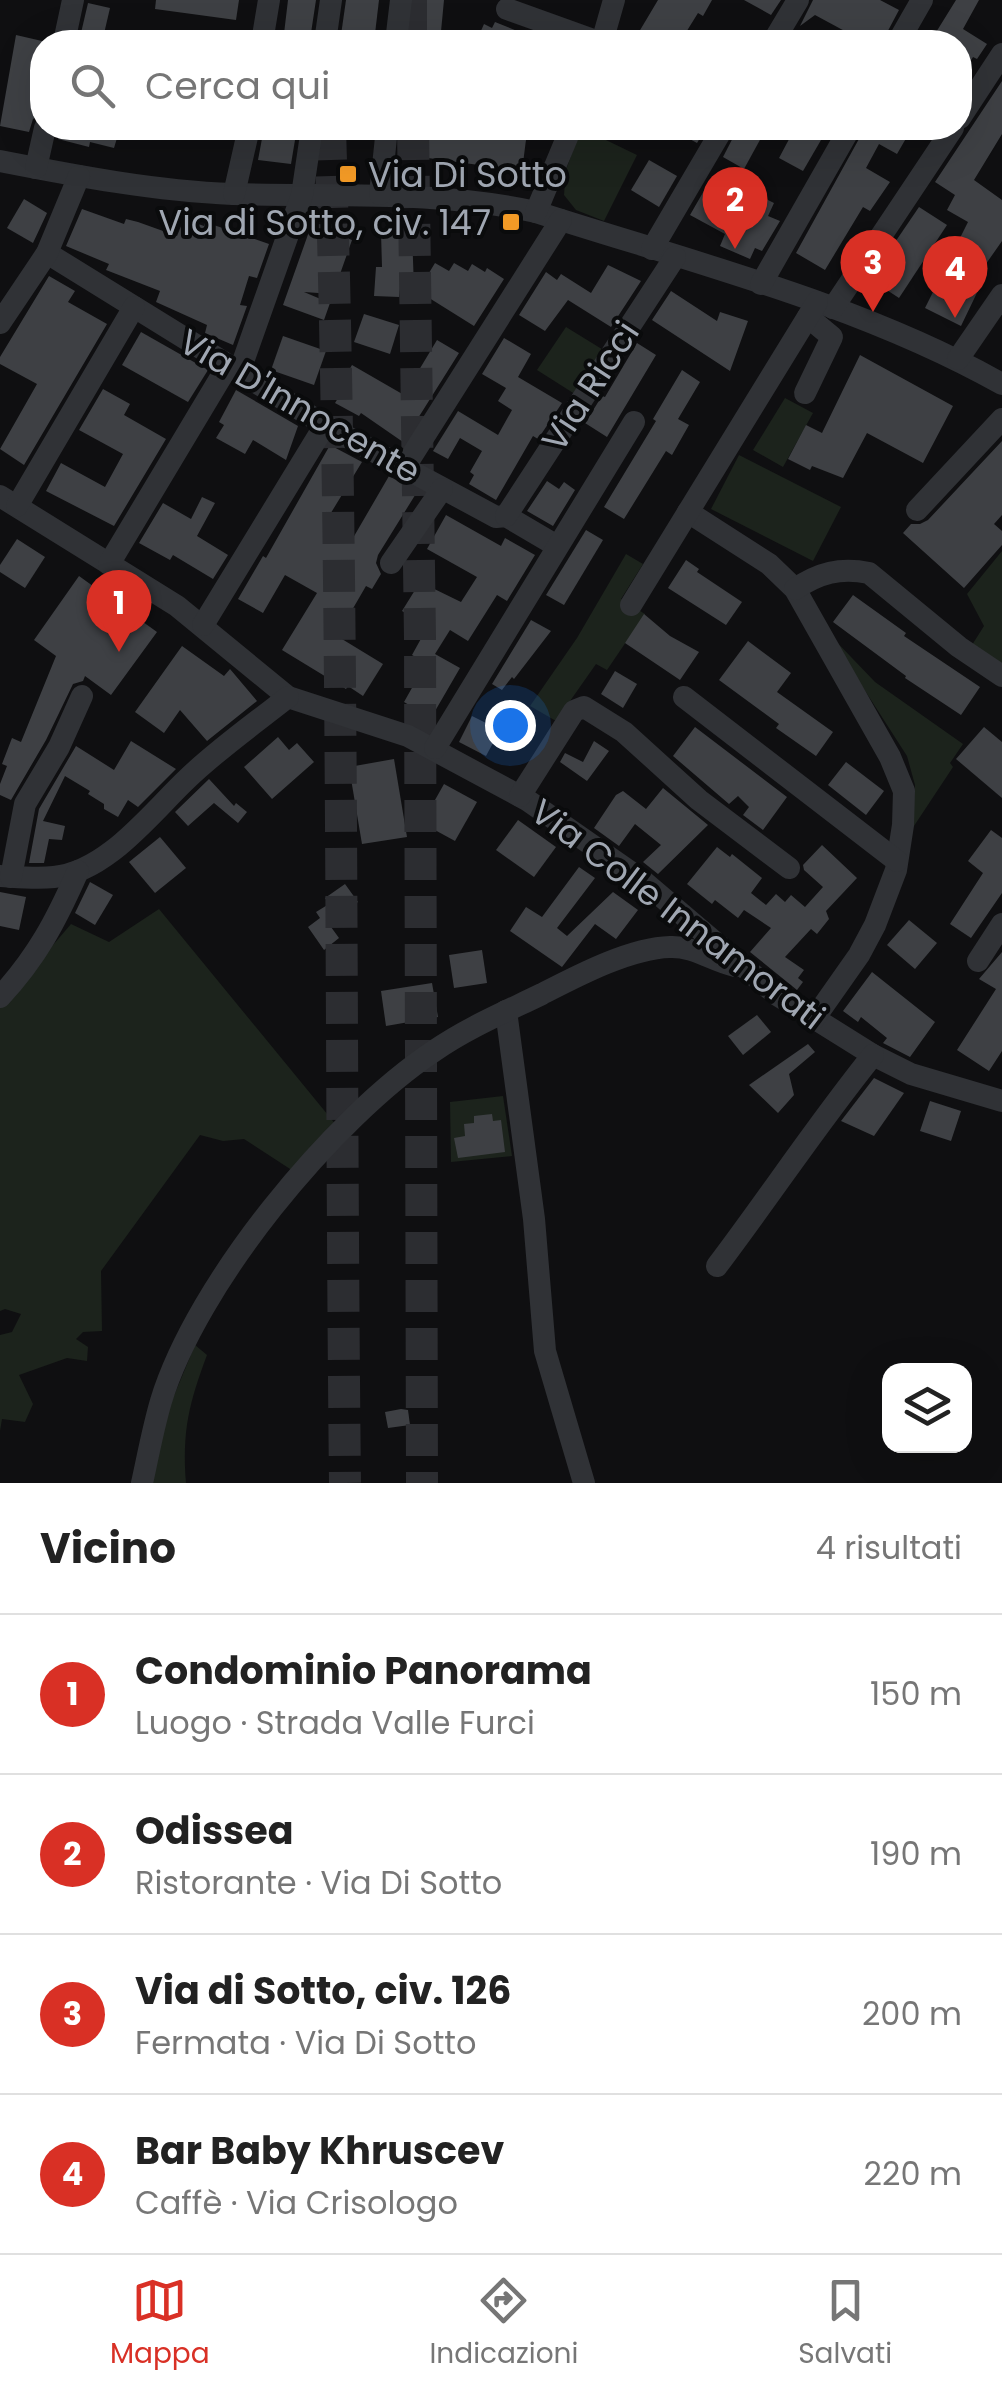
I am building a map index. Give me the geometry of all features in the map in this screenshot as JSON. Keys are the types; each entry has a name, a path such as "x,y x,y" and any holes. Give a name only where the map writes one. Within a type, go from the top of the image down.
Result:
{"street":[{"path":"67,30 73,0"},
{"path":"264,30 269,0"},
{"path":"326,30 331,0"},
{"path":"397,30 401,0"},
{"path":"604,30 614,0"},
{"path":"780,30 798,0"},
{"path":"905,30 922,0"},
{"path":"507,8 567,30"},
{"path":"972,100 1002,54"},
{"path":"36,168 42,140"},
{"path":"234,194 246,140"},
{"path":"109,564 233,370 302,194 310,140"},
{"path":"380,194 386,140"},
{"path":"536,212 565,140"},
{"path":"652,249 716,140"},
{"path":"761,284 843,140"},
{"path":"631,604 819,309 944,140"},
{"path":"0,161 192,192 458,198 536,212 761,284 958,359 1002,384"},
{"path":"0,322 47,253 78,176"},
{"path":"404,468 560,220"},
{"name":"Via D'Innocente","path":"47,253 325,425 496,518 506,516 557,546"},
{"name":"Via Ricci","path":"506,516 675,257"},
{"path":"958,359 1002,295"},
{"path":"8,501 134,307"},
{"path":"805,394 832,337 819,309"},
{"path":"918,510 1002,419"},
{"path":"435,748 634,422"},
{"path":"203,625 325,425"},
{"path":"391,563 442,489"},
{"name":"Via Colle Innamorati","path":"8,501 203,625 288,697 408,736 520,796 642,880 743,968 873,1055 910,1074 1001,1098"},
{"path":"688,512 769,564 795,589 899,774 905,808 897,861 875,925 814,1019"},
{"path":"795,589 818,574 868,573 959,647 1002,676"},
{"path":"82,696 60,747 24,804 5,876 57,877 78,871 120,844 154,815 186,779 288,697"},
{"path":"684,697 897,861"},
{"name":"Via Colle Innamorati","path":"520,796 574,711 584,707 624,732 700,800 789,868"},
{"path":"0,998 31,964 78,871"},
{"path":"978,960 1002,924"},
{"path":"142,1483 161,1400 207,1303 269,1212 310,1162 409,1068 455,1037 506,1011 567,981 642,952 667,947 691,949 717,962 743,968"},
{"path":"506,1011 534,1219 544,1352 584,1483"},
{"path":"717,1266 790,1170 825,1114 873,1055"}],"shaded area":[{"path":"577,140 606,140 637,155 604,221 576,210 564,195 566,170"},
{"path":"566,327 605,351 578,396 537,370"},
{"path":"785,398 813,413 783,467 753,450"},
{"path":"739,455 841,507 813,561 711,509"},
{"path":"1002,551 1002,664 972,645 984,626 967,594"},
{"path":"626,554 643,564 621,599 645,614 607,670 596,664 556,721 530,706 577,638"},
{"path":"828,633 875,682 963,744 950,763 953,767 912,829 915,785 907,756"},
{"path":"159,909 346,1137 307,1180 244,1139 223,1141 200,1135 101,1271 102,1331 83,1332 76,1339 88,1347 87,1361 67,1358 19,1375 33,1404 25,1422 2,1419 0,1431 0,1335 12,1332 21,1314 0,1311 0,1007 71,924 109,942"},
{"path":"503,1096 512,1156 451,1162 450,1102"},
{"path":"195,1345 207,1355 188,1418 186,1483 149,1483 161,1427"}],"building":[{"path":"156,0 239,0 236,20 155,9"},
{"path":"288,0 316,0 311,30 284,30"},
{"path":"346,0 379,0 375,30 342,30"},
{"path":"418,0 444,0 441,30 415,30"},
{"path":"658,0 712,0 703,16 698,13 687,30 640,30"},
{"path":"744,0 781,0 771,15"},
{"path":"813,0 880,0 899,10 888,30 843,30 815,15 800,26"},
{"path":"956,0 979,0 965,30 937,30"},
{"path":"88,3 110,8 105,30 82,30"},
{"path":"495,22 515,30 481,30 484,24 492,28"},
{"path":"16,35 30,38 29,132 0,126"},
{"path":"972,35 987,44 977,59 973,57"},
{"path":"1002,81 1002,134 974,180 1002,200 1002,241 981,271 986,274 961,326 925,308 968,222 947,210 955,195 935,182 963,140 972,140 972,126"},
{"path":"62,140 116,140 114,148 90,142 89,147"},
{"path":"262,140 295,140 291,164 258,160"},
{"path":"409,140 526,140 522,171 406,155"},
{"path":"732,140 760,140 744,169 723,157"},
{"path":"789,140 821,140 803,171 779,158"},
{"path":"858,140 905,140 897,154 879,144 866,168 890,182 870,211 863,207 825,270 796,253"},
{"path":"649,160 677,176 659,207 631,190"},
{"path":"709,182 753,207 758,195 774,203 768,216 780,221 762,251 755,248 750,259 720,246 725,234 690,215"},
{"path":"24,199 47,213 33,243 7,228"},
{"path":"919,207 947,225 899,298 870,279"},
{"path":"82,209 177,236 184,219 204,226 205,222 269,244 257,278 249,276 240,305 247,306 233,345 205,333 207,325 156,302 160,291 106,270 109,264 66,246"},
{"path":"311,226 352,240 333,294 304,292 330,303 324,320 283,305"},
{"path":"381,232 412,232 414,288 401,280 399,297 374,296 376,267 382,267"},
{"path":"435,263 449,271 454,263 468,271 472,264 504,279 474,326 418,291"},
{"path":"608,265 641,281 611,327 568,300 545,331 519,315 546,272 557,280 561,274 591,293"},
{"path":"49,276 75,291 68,302 107,324 24,465 0,449 37,384 0,364 0,357"},
{"path":"671,291 717,321 720,312 748,321 730,371 652,320"},
{"path":"364,314 399,325 390,354 354,342"},
{"path":"141,332 208,370 188,402 122,365"},
{"path":"283,336 326,351 314,385 271,370"},
{"path":"504,338 531,354 518,377 562,403 538,439 533,436 496,500 469,484 474,475 470,472 482,451 460,438 448,459 433,451 458,411 498,435 512,410 498,401 506,388 482,374"},
{"path":"437,340 459,353 403,442 361,413 359,416 335,403 352,365 404,395"},
{"path":"637,343 656,355 607,437 585,423"},
{"path":"860,355 953,406 923,463 867,433 843,478 812,466 810,470 788,459 806,425 822,433"},
{"path":"682,370 700,382 678,419 689,425 672,455 666,451 624,519 604,507"},
{"path":"103,389 130,404 124,415 166,439 114,526 46,491 61,463 105,487 123,454 79,430"},
{"path":"236,390 298,426 286,460 253,440 245,454 216,438 224,425 219,422"},
{"path":"1002,441 1002,515 994,524 1002,531 1002,545 964,588 903,533 911,524 928,520"},
{"path":"330,445 362,462 326,521 353,538 389,476 417,492 378,555 376,563 381,574 372,589 366,586 337,636 383,664 363,696 282,650 317,593 285,575 263,613 238,599 263,556 266,558"},
{"path":"547,481 559,489 564,482 575,490 553,526 527,511"},
{"path":"202,497 215,503 197,536 228,555 213,579 173,555 170,560 139,543 163,503 191,519"},
{"path":"446,515 501,546 505,538 535,555 507,601 497,595 468,641 450,630 435,654 460,668 431,718 404,702 426,663 412,655 428,626 402,611 420,582 461,602 477,577 427,549"},
{"path":"586,530 603,540 564,605 546,595"},
{"path":"17,539 45,557 25,588 0,572 0,565"},
{"path":"686,560 742,602 726,625 668,588"},
{"path":"79,576 157,632 111,695 85,676 83,681 73,684 11,800 0,795 7,766 2,764 12,738 21,742 56,656 34,640"},
{"path":"853,595 906,633 904,636 980,687 961,715 833,622"},
{"path":"644,614 670,636 699,652 680,680 625,643"},
{"path":"531,620 551,631 502,690 492,684"},
{"path":"748,641 791,673 777,692 833,732 816,756 719,680"},
{"path":"182,646 224,676 230,669 257,701 207,741 180,710 164,733 135,712"},
{"path":"615,671 637,684 623,708 601,694"},
{"path":"472,716 500,730 486,756 459,742"},
{"path":"695,727 787,797 763,830 743,815 749,807 738,796 729,804 673,756"},
{"path":"984,727 1002,742 1002,798 956,759"},
{"path":"278,737 289,750 297,743 314,762 272,799 244,767"},
{"path":"131,741 176,769 138,807 128,800 118,817 104,809 104,804 88,794 90,791 65,776 43,821 65,826 62,840 49,839 44,863 29,863 39,809 76,746 114,770"},
{"path":"594,741 609,751 587,781 560,762 565,753 583,762"},
{"path":"394,759 407,837 362,844 349,767"},
{"path":"846,762 884,791 866,815 828,785"},
{"path":"209,779 234,806 236,803 247,812 238,823 214,803 188,826 175,812"},
{"path":"444,784 477,802 455,841 422,823"},
{"path":"663,788 708,825 658,874 643,862 661,845 635,824 619,846 594,828 616,795 623,791 646,809"},
{"path":"518,820 556,847 534,877 496,850"},
{"path":"991,830 1002,838 1002,893 971,938 950,924 983,873 968,861"},
{"path":"160,837 186,868 155,893 129,862"},
{"path":"822,845 857,878 826,911 829,919 817,934 811,929 785,957 804,970 798,978 803,982 797,990 750,952 771,928 744,910 738,918 687,884 717,847 762,878 751,893 766,905 776,894 785,902 791,895 805,907 823,887 803,865"},
{"path":"579,867 595,878 557,928 567,936 613,892 638,910 616,939 595,924 562,967 510,931 526,907 542,917"},
{"path":"90,882 113,895 95,925 75,913"},
{"path":"345,884 358,902 339,915 342,919 331,927 339,938 324,950 308,927 320,918 316,912 329,904 325,898"},
{"path":"0,892 26,897 19,930 0,926"},
{"path":"909,920 937,943 915,969 887,945"},
{"path":"482,950 487,983 454,988 449,955"},
{"path":"1002,952 1002,1051 989,1071 957,1050 996,989 979,979"},
{"path":"872,972 935,1022 910,1057 883,1043 887,1038 861,1017 858,1022 843,1011"},
{"path":"432,983 438,1017 386,1026 381,991"},
{"path":"757,1015 771,1032 743,1055 728,1036"},
{"path":"808,1044 815,1052 789,1074 794,1095 778,1113 749,1085"},
{"path":"874,1078 904,1093 874,1136 841,1121"},
{"path":"930,1101 961,1111 951,1141 920,1131"},
{"path":"492,1114 493,1121 501,1120 505,1152 458,1158 454,1138 465,1136 464,1124 474,1123 474,1116"},
{"path":"408,1410 410,1425 388,1428 385,1412"}],"tunnel":[{"path":"411,0 411,30"},
{"path":"330,140 340,636 345,1483"},
{"path":"413,140 420,639 422,1483"}],"place":[{"name":"Via Di Sotto","path":"348,174"},
{"name":"Via di Sotto, civ. 147","path":"511,222"},
{"name":"Odissea","path":"735,249"},
{"name":"Via di Sotto, civ. 126","path":"873,312"},
{"name":"Bar Baby Khruscev","path":"955,318"},
{"name":"Condominio Panorama","path":"119,652"}]}
